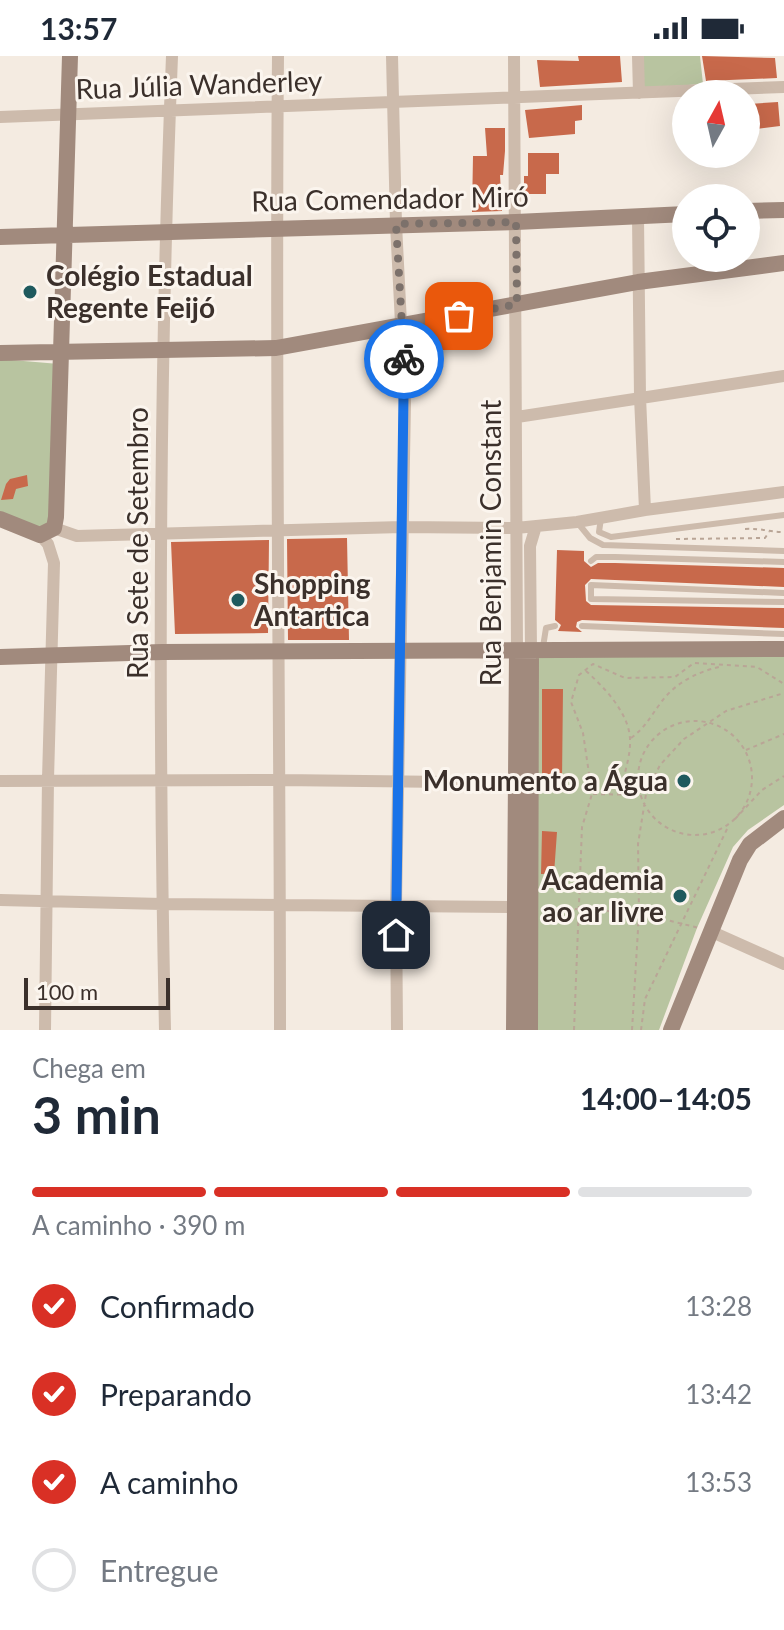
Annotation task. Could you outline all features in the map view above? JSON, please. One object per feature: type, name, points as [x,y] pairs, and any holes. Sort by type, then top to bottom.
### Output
[{"type":"main road","points":[[0,519],[47,532],[62,353],[70,56]]},
{"type":"main road","points":[[760,211],[784,210]]},
{"type":"main road","name":"Rua Comendador Miró","points":[[0,237],[672,215]]},
{"type":"main road","points":[[0,353],[276,348],[638,282],[784,263]]},
{"type":"main road","points":[[0,657],[402,649],[784,649]]},
{"type":"main road","name":"Rua Benjamin Constant","points":[[530,651],[523,783],[523,907],[530,1030]]},
{"type":"main road","points":[[671,1030],[740,860],[750,844],[784,818]]},
{"type":"main road","name":"Rua Benjamin Constant","points":[[514,1030],[523,907]]},
{"type":"street","name":"Rua Sete de Setembro","points":[[165,1030],[162,904],[163,350],[172,56]]},
{"type":"street","points":[[278,56],[276,348],[281,780],[280,1030]]},
{"type":"street","points":[[392,56],[405,403],[396,904],[397,1030]]},
{"type":"street","name":"Rua Benjamin Constant","points":[[514,56],[516,528],[530,651]]},
{"type":"street","points":[[638,56],[639,93]]},
{"type":"street","name":"Rua Júlia Wanderley","points":[[0,117],[784,87]]},
{"type":"street","points":[[638,216],[645,510]]},
{"type":"street","points":[[517,417],[784,376]]},
{"type":"street","points":[[45,1030],[54,563],[47,532],[77,536],[402,527],[516,528],[784,492]]},
{"type":"street","name":"Rua Benjamin Constant","points":[[530,651],[530,546],[536,526]]},
{"type":"street","points":[[0,781],[523,783]]},
{"type":"street","points":[[0,900],[523,907]]},
{"type":"street","points":[[710,931],[784,964]]},
{"type":"lane","points":[[601,518],[599,532],[611,537],[784,515]]},
{"type":"lane","points":[[577,522],[590,538],[603,545],[784,551]]},
{"type":"lane","points":[[591,561],[596,557],[615,557],[784,562]]},
{"type":"lane","points":[[784,593],[591,585],[591,599],[784,602]]},
{"type":"lane","points":[[588,625],[784,634]]},
{"type":"lane","points":[[530,651],[546,628],[555,626]]},
{"type":"path","points":[[667,540],[765,538],[769,532],[784,532]]},
{"type":"path","points":[[574,1030],[582,827],[592,794],[583,733],[571,702],[579,675],[593,664],[625,678],[675,677],[694,663],[757,667],[784,684]]},
{"type":"path","points":[[630,739],[649,723],[662,701],[679,685],[700,671],[725,665]]},
{"type":"path","points":[[585,671],[612,700],[630,739],[620,794]]},
{"type":"path","points":[[632,1030],[639,913],[638,844],[646,794],[660,765],[684,739],[726,711],[784,693]]},
{"type":"path","points":[[641,1030],[645,999],[730,825],[750,795],[752,771],[745,751],[731,734],[708,723],[677,724],[659,736],[641,761],[638,781],[644,806],[659,822],[682,834],[700,835],[730,825],[762,790],[784,776]]},
{"type":"path","points":[[745,751],[784,734]]},
{"type":"path","points":[[592,794],[640,795]]},
{"type":"path","points":[[523,907],[639,913],[710,931]]},
{"type":"green space","points":[[642,56],[700,56],[703,80],[672,80],[672,86],[643,88]]},
{"type":"green space","points":[[0,359],[59,364],[54,526],[39,533],[0,518]]},
{"type":"green space","points":[[784,656],[784,805],[748,830],[733,847],[697,928],[659,1030],[537,1030],[536,657]]},
{"type":"building","points":[[578,56],[620,56],[622,82],[540,87],[537,60],[579,61]]},
{"type":"building","points":[[702,56],[775,58],[777,78],[706,80]]},
{"type":"building","points":[[778,102],[780,126],[760,129],[760,103]]},
{"type":"building","points":[[582,105],[582,120],[575,121],[575,134],[529,138],[525,110]]},
{"type":"building","points":[[485,128],[505,128],[503,175],[500,175],[502,211],[472,212],[473,156],[487,156]]},
{"type":"building","points":[[528,153],[559,153],[559,174],[546,174],[546,194],[524,194]]},
{"type":"building","points":[[27,475],[28,486],[16,489],[13,499],[1,500],[10,479]]},
{"type":"building","points":[[347,538],[349,640],[288,640],[287,539]]},
{"type":"building","name":"Shopping Antartica","points":[[269,540],[268,633],[175,634],[171,542]]},
{"type":"building","points":[[557,550],[584,551],[584,561],[591,567],[598,563],[615,563],[784,568],[784,587],[591,579],[585,585],[586,601],[591,605],[784,608],[784,628],[582,620],[577,622],[576,627],[582,632],[558,631],[561,625],[555,620]]},
{"type":"building","points":[[542,689],[563,689],[562,781],[542,780]]},
{"type":"building","points":[[542,831],[557,832],[554,874],[541,874]]},
{"type":"way so far","points":[[404,359],[396,224],[516,222],[517,304],[459,316]]},
{"type":"place","name":"Colégio Estadual Regente Feijó","points":[[30,292]]},
{"type":"place","name":"Shopping Antartica","points":[[238,600]]},
{"type":"place","name":"Monumento a Água","points":[[684,781]]},
{"type":"place","name":"Academia ao ar livre","points":[[680,896]]},
{"type":"route","points":[[396,935],[404,359]]}]
